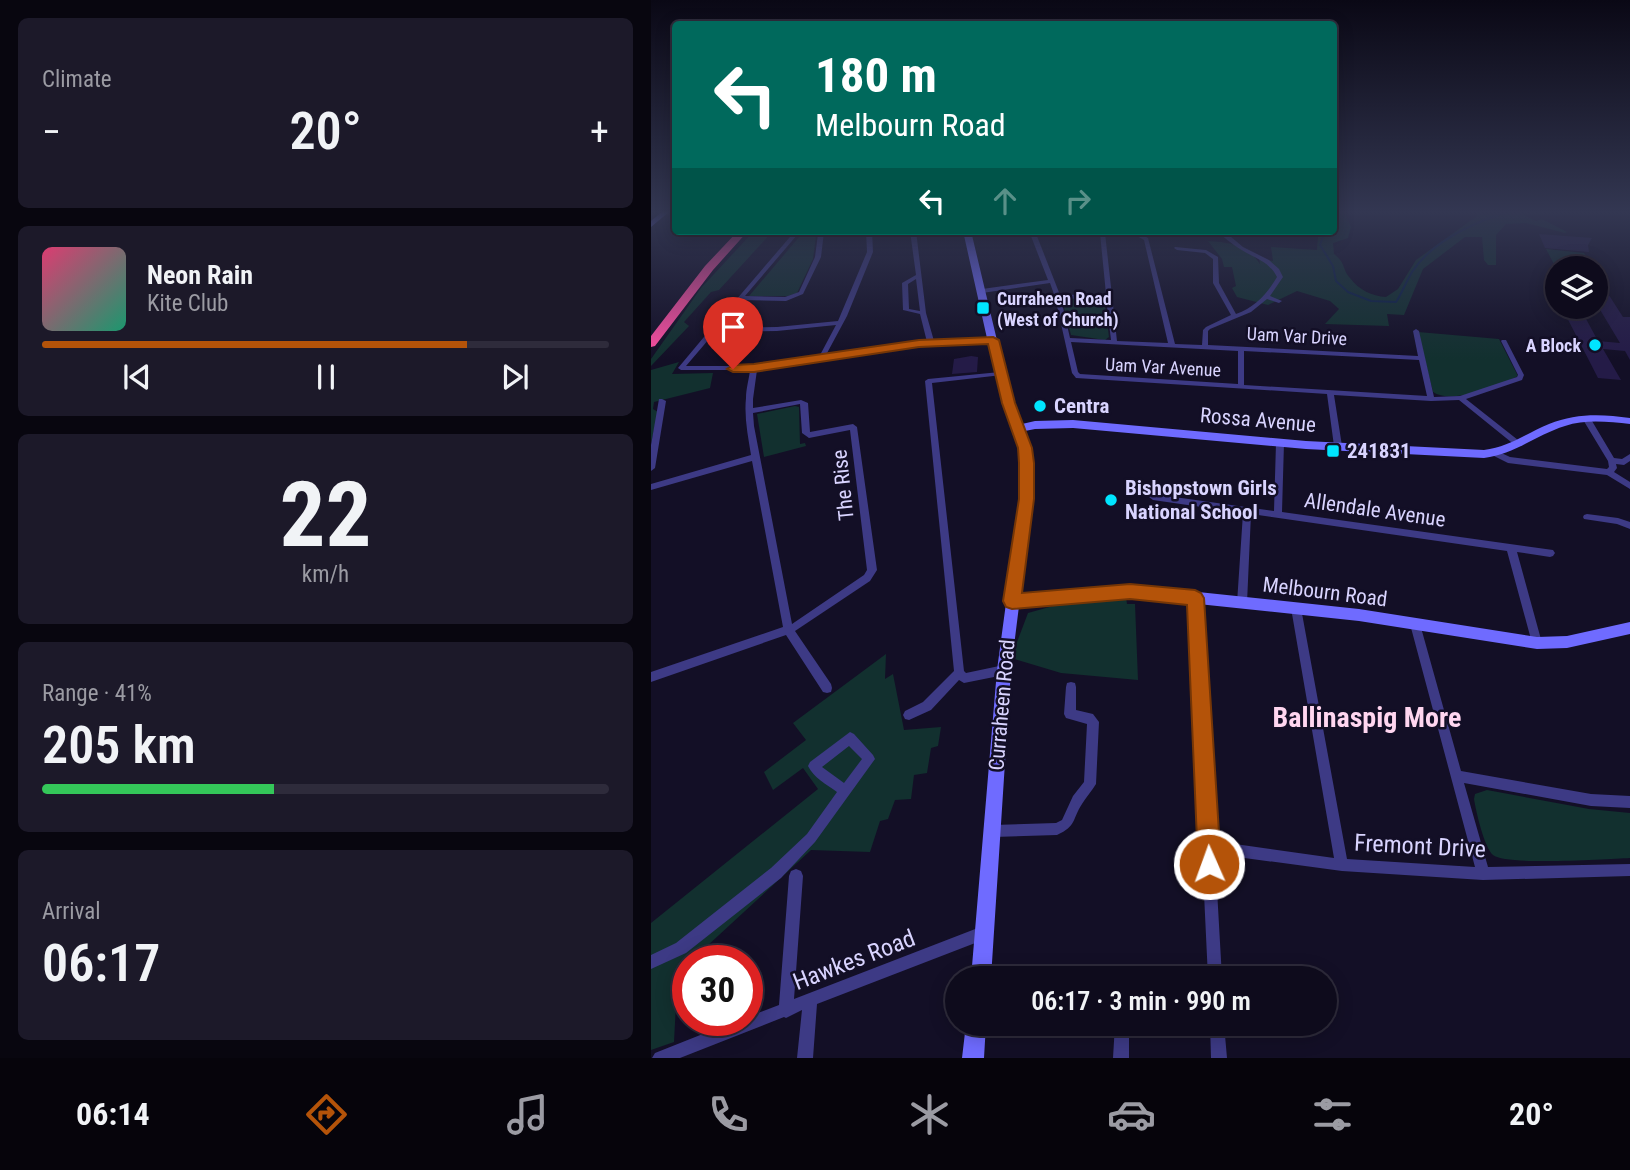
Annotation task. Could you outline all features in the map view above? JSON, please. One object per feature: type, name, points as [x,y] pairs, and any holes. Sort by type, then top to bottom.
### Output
[{"type":"highway","points":[[651,331],[710,260]]},
{"type":"highway","points":[[651,344],[716,260]]},
{"type":"street","points":[[772,260],[681,368],[754,368],[931,343],[993,340]]},
{"type":"street","points":[[740,298],[786,299],[801,293],[816,260]]},
{"type":"street","points":[[822,357],[867,260]]},
{"type":"street","points":[[916,260],[923,313],[931,343]]},
{"type":"street","name":"Curraheen Road","points":[[974,260],[1000,374],[1026,455],[1026,499],[1004,670],[982,966]]},
{"type":"street","name":"Uam Var Avenue","points":[[1044,260],[1058,297],[1075,373],[1083,378],[1461,398]]},
{"type":"street","points":[[1103,260],[1114,342]]},
{"type":"street","points":[[1151,260],[1172,345]]},
{"type":"street","points":[[1216,260],[1216,283],[1234,316]]},
{"type":"street","points":[[1205,347],[1205,331],[1208,328],[1254,307],[1266,297],[1280,277],[1265,260]]},
{"type":"street","points":[[918,276],[905,283],[906,310],[923,313]]},
{"type":"street","points":[[982,290],[1052,281]]},
{"type":"street","points":[[1058,297],[1108,296]]},
{"type":"street","points":[[1266,297],[1279,301]]},
{"type":"street","points":[[711,330],[777,329],[839,323]]},
{"type":"street","points":[[1416,331],[1431,398]]},
{"type":"street","name":"Uam Var Drive","points":[[1067,340],[1421,358]]},
{"type":"street","points":[[1461,398],[1521,376],[1504,341]]},
{"type":"street","points":[[1241,348],[1241,387]]},
{"type":"street","points":[[754,368],[749,411],[755,457],[788,629],[827,688]]},
{"type":"street","points":[[1000,374],[928,382],[959,673],[964,678],[1004,670]]},
{"type":"street","points":[[1330,392],[1338,446]]},
{"type":"street","points":[[1461,398],[1519,444]]},
{"type":"street","points":[[651,468],[662,401]]},
{"type":"street","name":"The Rise","points":[[651,677],[795,627],[867,578],[872,570],[856,433],[853,427],[809,435],[806,433],[804,403],[801,402],[749,411]]},
{"type":"street","points":[[1586,418],[1612,461],[1613,468],[1609,472],[1630,486]]},
{"type":"street","name":"Rossa Avenue","points":[[1018,429],[1037,424],[1073,424],[1280,443],[1495,453],[1558,425],[1586,418],[1630,421]]},
{"type":"street","points":[[1278,514],[1280,443]]},
{"type":"street","name":"Rossa Avenue","points":[[1495,453],[1508,460],[1609,472]]},
{"type":"street","points":[[651,487],[755,457]]},
{"type":"street","points":[[1612,461],[1624,462],[1630,457]]},
{"type":"street","name":"Allendale Avenue","points":[[1153,497],[1550,553]]},
{"type":"street","points":[[1242,603],[1247,510]]},
{"type":"street","points":[[1587,517],[1618,521],[1630,526]]},
{"type":"street","points":[[1511,548],[1537,643]]},
{"type":"street","name":"Melbourn Road","points":[[1012,601],[1130,592],[1296,608],[1537,643],[1566,642],[1630,628]]},
{"type":"street","points":[[1195,598],[1214,966]]},
{"type":"street","points":[[1296,608],[1342,865]]},
{"type":"street","points":[[1415,624],[1483,874]]},
{"type":"street","points":[[909,715],[927,706],[959,673]]},
{"type":"street","points":[[993,831],[1057,829],[1066,824],[1079,796],[1089,787],[1092,720],[1070,714],[1071,687]]},
{"type":"street","points":[[651,962],[681,948],[776,873],[811,838],[869,759],[850,738],[814,765],[821,775],[845,790]]},
{"type":"street","points":[[1457,776],[1591,800],[1630,802]]},
{"type":"street","name":"Fremont Drive","points":[[1209,847],[1342,865],[1483,874],[1630,870]]},
{"type":"street","points":[[786,1012],[796,876]]},
{"type":"street","name":"Hawkes Road","points":[[660,1058],[786,1012],[985,932]]},
{"type":"street","points":[[805,1058],[810,1002]]},
{"type":"street","points":[[973,1058],[975,1036]]},
{"type":"street","points":[[1121,1058],[1122,1036]]},
{"type":"street","points":[[1218,1036],[1219,1058]]},
{"type":"green space","points":[[727,260],[746,260],[719,290],[711,292],[684,322],[689,326],[651,366],[651,359],[701,288]]},
{"type":"green space","points":[[779,260],[812,260],[797,293],[788,296],[749,296]]},
{"type":"green space","points":[[1222,260],[1257,260],[1260,264],[1259,260],[1340,260],[1357,286],[1371,294],[1386,297],[1398,289],[1416,260],[1434,260],[1423,269],[1404,315],[1387,314],[1389,326],[1325,324],[1339,309],[1330,301],[1297,291],[1268,305],[1237,297],[1232,288],[1236,286],[1232,267],[1224,267]]},
{"type":"green space","points":[[1484,260],[1496,260],[1496,265],[1488,265]]},
{"type":"green space","points":[[1104,298],[1109,337],[1105,340],[1071,335],[1062,299]]},
{"type":"green space","points":[[1418,332],[1499,339],[1518,376],[1488,389],[1463,395],[1441,395],[1433,392]]},
{"type":"green space","points":[[679,362],[672,374],[713,373],[710,388],[654,402],[653,409],[658,412],[651,443],[651,370]]},
{"type":"green space","points":[[799,407],[800,444],[805,443],[806,446],[764,457],[757,414]]},
{"type":"green space","points":[[1126,597],[1127,604],[1135,604],[1138,680],[1061,673],[1011,658],[1028,613],[1060,604]]},
{"type":"green space","points":[[886,654],[885,679],[893,674],[904,730],[941,727],[938,746],[931,748],[927,773],[914,775],[911,799],[895,800],[888,819],[880,821],[870,852],[811,850],[708,945],[672,945],[674,1042],[651,1050],[651,923],[818,789],[803,768],[773,790],[764,772],[806,740],[793,723]]},
{"type":"green space","points":[[1487,790],[1589,809],[1630,813],[1630,858],[1536,861],[1493,855],[1484,837],[1474,799],[1475,794]]},
{"type":"building","name":"A Block","points":[[1608,294],[1623,317],[1630,317],[1630,360],[1625,351],[1603,349],[1621,380],[1598,378],[1568,319],[1586,319],[1598,341],[1620,343],[1606,319],[1608,319]]},
{"type":"building","points":[[978,357],[977,372],[952,374],[954,359]]},
{"type":"waterway","points":[[1330,260],[1336,281],[1348,292],[1371,301],[1396,302],[1412,272],[1422,260]]},
{"type":"place","name":"Curraheen Road (West of Church)","points":[[983,308]]},
{"type":"place","name":"A Block","points":[[1595,345]]},
{"type":"place","name":"Centra","points":[[1040,406]]},
{"type":"place","name":"241831","points":[[1333,451]]},
{"type":"place","name":"Bishopstown Girls National School","points":[[1111,500]]},
{"type":"district","name":"Ballinaspig More","points":[[1367,717]]},
{"type":"route","points":[[733,369],[919,344],[993,340],[1000,374],[1025,448],[1027,463],[1026,499],[1012,601],[1130,592],[1195,598],[1209,864]]}]
